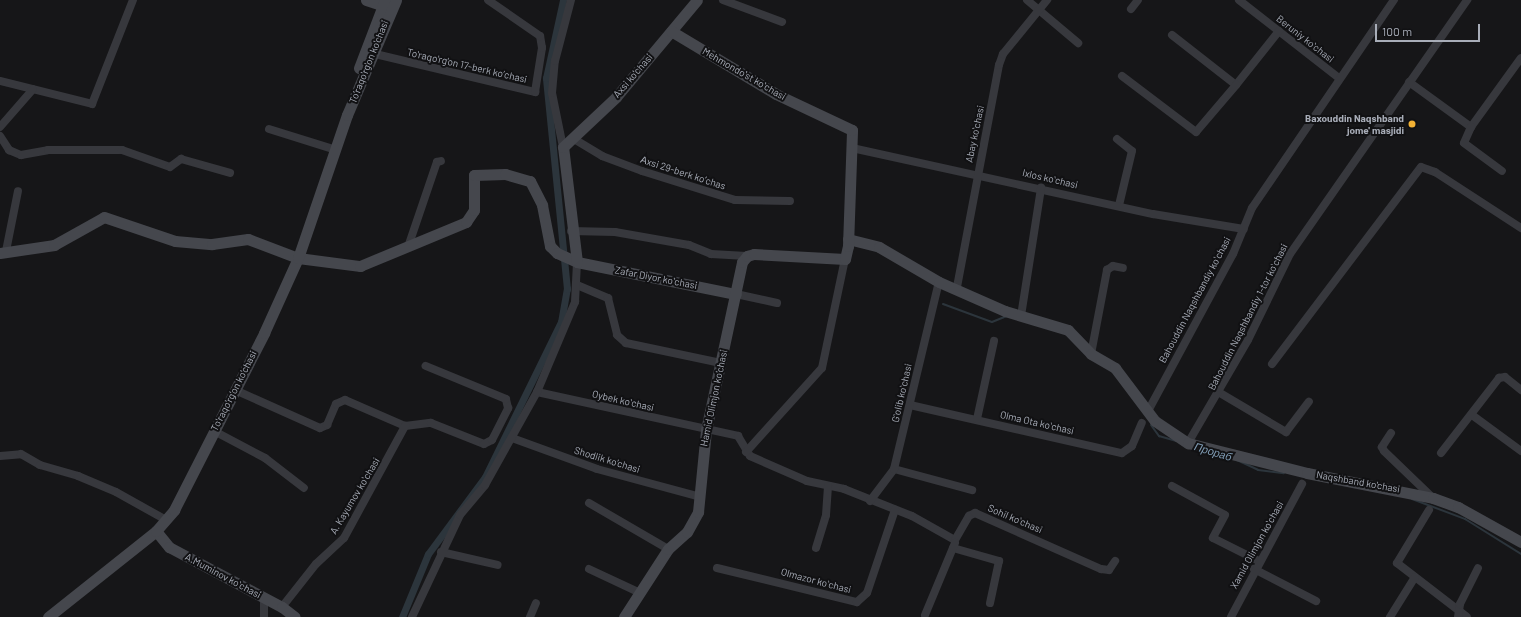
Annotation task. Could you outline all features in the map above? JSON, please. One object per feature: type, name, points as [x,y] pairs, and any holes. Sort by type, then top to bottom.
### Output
[{"type":"street","points":[[0,82],[92,104],[133,0]]},
{"type":"street","points":[[366,0],[389,4]]},
{"type":"street","name":"To'raqo'rg'on 17-berk koʼchasi","points":[[371,53],[536,91],[540,36],[488,0]]},
{"type":"street","points":[[412,617],[441,552],[460,515],[485,485],[536,392],[575,302],[577,285],[563,147],[552,93],[555,61],[571,0]]},
{"type":"street","name":"Axsi ko'chasi","points":[[563,147],[574,139],[697,0]]},
{"type":"street","points":[[723,0],[782,22]]},
{"type":"street","points":[[1027,0],[1078,43]]},
{"type":"street","name":"Abay koʻchasi","points":[[957,287],[977,173],[1003,54],[1046,0]]},
{"type":"street","points":[[1131,9],[1138,0]]},
{"type":"street","name":"Beruniy koʻchasi","points":[[1239,0],[1339,78]]},
{"type":"street","name":"Bahouddin Naqshbandiy koʻchasi","points":[[1148,411],[1244,229],[1252,208],[1339,78],[1394,0]]},
{"type":"street","name":"Bahouddin Naqshbandiy 1-tor koʻchasi","points":[[1188,443],[1220,393],[1290,254],[1408,82],[1468,0]]},
{"type":"street","name":"To'raqo'rg'on ko'chasi","points":[[347,115],[389,4]]},
{"type":"street","name":"To'raqo'rg'on ko'chasi","points":[[48,617],[156,531],[166,520],[235,390],[298,258],[347,115],[364,48],[389,4]]},
{"type":"street","name":"Mehmondoʻst koʻchasi","points":[[671,31],[776,94],[848,126],[853,134],[848,239],[845,259]]},
{"type":"street","points":[[1122,76],[1196,132],[1279,31]]},
{"type":"street","points":[[1172,35],[1236,85]]},
{"type":"street","points":[[1502,172],[1464,143],[1471,126],[1521,58]]},
{"type":"street","points":[[1408,82],[1471,126]]},
{"type":"street","points":[[0,127],[33,89]]},
{"type":"street","points":[[269,129],[336,150]]},
{"type":"street","points":[[0,136],[9,150],[21,155],[48,150],[122,150],[170,167],[182,159],[230,173]]},
{"type":"street","name":"Аxsi 29-berk koʼchas","points":[[574,139],[602,156],[735,200],[790,201]]},
{"type":"street","points":[[1117,139],[1132,151],[1118,205]]},
{"type":"street","name":"Ixlos koʻchasi","points":[[852,148],[977,173],[1118,205],[1244,229]]},
{"type":"street","points":[[18,191],[3,252],[54,245],[104,217],[175,241],[212,244],[248,239],[298,258],[340,266],[360,266],[408,247],[437,162],[441,161]]},
{"type":"street","points":[[1272,364],[1421,167],[1435,172],[1521,228]]},
{"type":"street","name":"Zafar Diyor koʻchasi","points":[[408,247],[470,219],[474,210],[474,175],[505,174],[530,181],[542,205],[550,246],[558,254],[574,261],[736,294]]},
{"type":"street","points":[[1021,316],[1041,188]]},
{"type":"street","points":[[571,231],[615,232],[689,245],[712,254],[845,259],[822,368],[746,452],[789,474],[895,510],[954,544],[999,561],[990,603]]},
{"type":"street","name":"Naqshband ko'chasi","points":[[848,239],[879,247],[939,282],[957,287],[1021,316],[1068,330],[1092,354],[1115,368],[1148,411],[1172,435],[1188,443],[1307,474],[1433,498],[1458,507],[1521,542]]},
{"type":"street","name":"Hamid Olimjon ko'chasi","points":[[626,616],[638,592],[668,549],[694,522],[706,430],[742,262],[747,256]]},
{"type":"street","points":[[1092,354],[1107,270],[1113,266],[1124,268]]},
{"type":"street","name":"Gʻolib koʻchasi","points":[[870,502],[894,469],[939,282]]},
{"type":"street","points":[[577,285],[608,298],[616,335],[626,343],[721,363]]},
{"type":"street","points":[[736,294],[778,303]]},
{"type":"street","points":[[977,419],[994,341]]},
{"type":"street","points":[[235,390],[320,428],[327,425],[336,404],[345,400],[405,426],[431,423],[484,444],[492,440],[508,408],[506,399],[426,366]]},
{"type":"street","points":[[1442,453],[1502,376],[1521,390]]},
{"type":"street","name":"Oybek koʻchasi","points":[[536,392],[738,436],[746,452]]},
{"type":"street","points":[[1220,393],[1286,432],[1309,402]]},
{"type":"street","name":"Olma Ota koʻchasi","points":[[910,405],[1122,452],[1132,446],[1142,423]]},
{"type":"street","points":[[1472,415],[1521,451]]},
{"type":"street","name":"A. Kayumov koʻchasi","points":[[282,607],[316,564],[344,538],[405,426]]},
{"type":"street","points":[[214,431],[265,458],[304,488]]},
{"type":"street","points":[[1391,433],[1382,447],[1384,451],[1433,498]]},
{"type":"street","name":"Shodlik ko‘chasi","points":[[512,438],[597,469],[697,496]]},
{"type":"street","points":[[492,440],[506,447]]},
{"type":"street","points":[[0,456],[21,454],[40,464],[78,476],[116,492],[166,520]]},
{"type":"street","points":[[894,469],[972,490]]},
{"type":"street","name":"Xamid Olimjon koʻchasi","points":[[1231,617],[1254,569],[1302,484]]},
{"type":"street","points":[[816,548],[826,515],[828,486]]},
{"type":"street","points":[[1172,486],[1225,515],[1213,538],[1259,561]]},
{"type":"street","points":[[589,503],[668,549]]},
{"type":"street","name":"Olmazor koʻchasi","points":[[717,568],[857,602],[867,593],[895,510]]},
{"type":"street","points":[[1430,510],[1397,563],[1461,616]]},
{"type":"street","name":"Sohil koʻchasi","points":[[954,544],[969,516],[975,513],[1100,568],[1108,570],[1115,562]]},
{"type":"street","name":"A.Muminov koʻchasi","points":[[156,531],[169,547],[282,607],[295,617]]},
{"type":"street","points":[[925,615],[954,544]]},
{"type":"street","points":[[441,552],[498,565]]},
{"type":"street","points":[[1461,616],[1460,604],[1478,568]]},
{"type":"street","points":[[589,569],[638,592]]},
{"type":"street","points":[[1254,569],[1316,601]]},
{"type":"street","points":[[1390,617],[1415,577]]},
{"type":"street","points":[[264,598],[264,617]]},
{"type":"street","points":[[530,617],[536,603]]},
{"type":"waterway","points":[[402,617],[428,554],[485,477],[561,322],[567,289],[546,78],[563,0]]},
{"type":"waterway","name":"Прораб","points":[[943,304],[992,322],[1007,316]]},
{"type":"waterway","name":"Прораб","points":[[1151,425],[1159,436],[1176,441]]},
{"type":"waterway","name":"Прораб","points":[[1237,460],[1258,470],[1284,473]]},
{"type":"waterway","name":"Прораб","points":[[1412,499],[1465,519],[1521,554]]},
{"type":"place","name":"Baxouddin Naqshband jome' masjidi","points":[[1412,124]]}]
